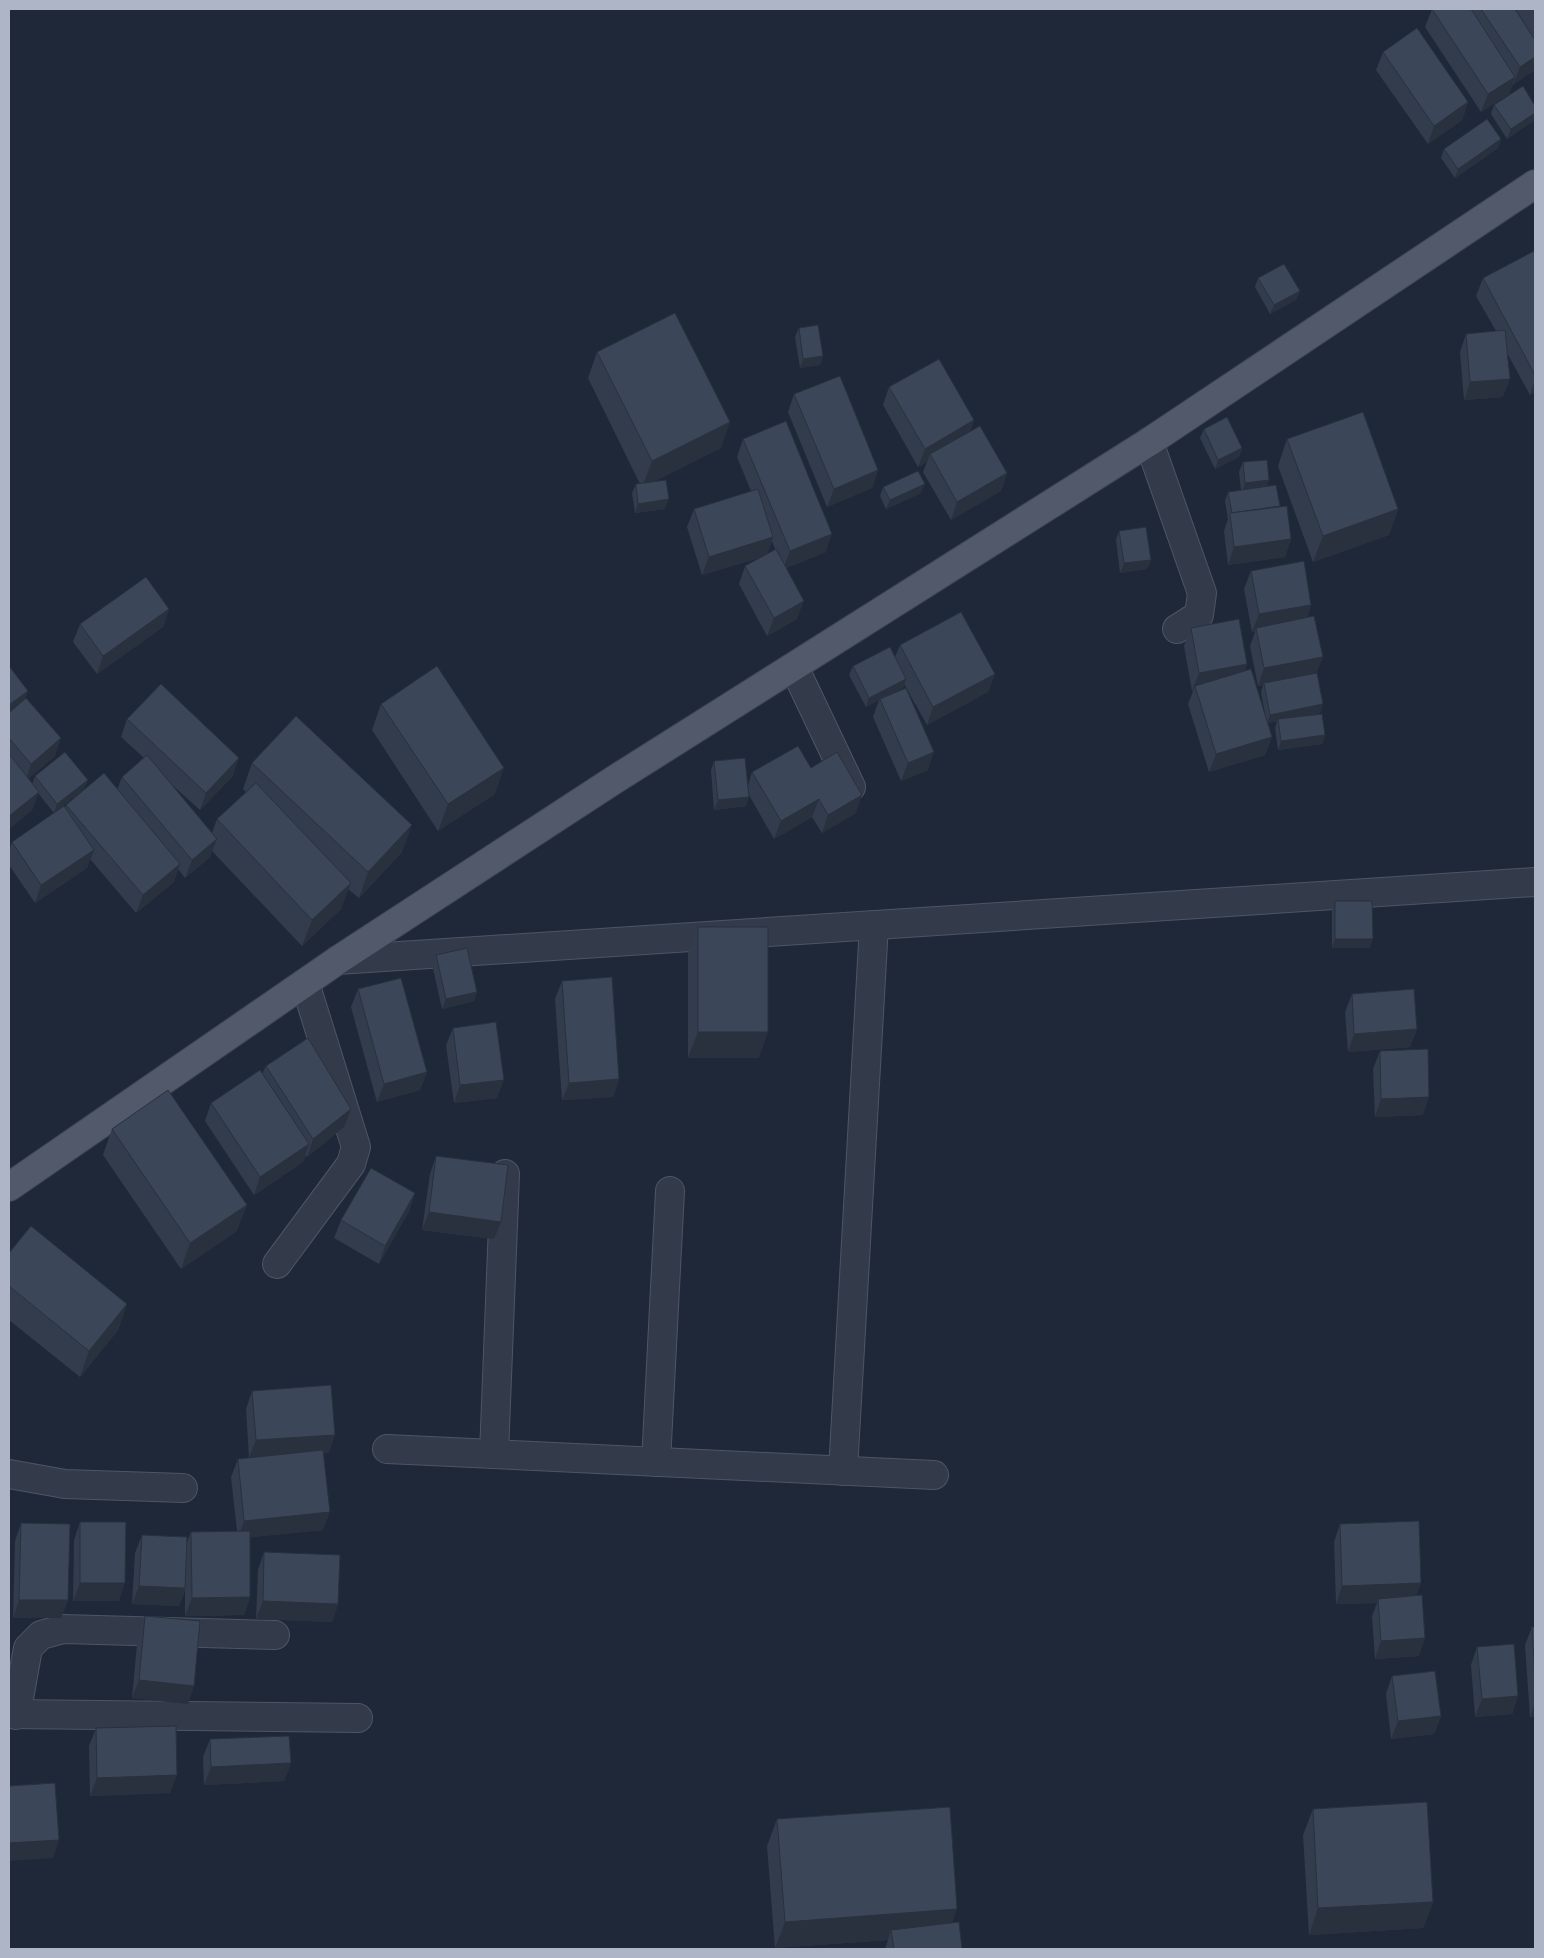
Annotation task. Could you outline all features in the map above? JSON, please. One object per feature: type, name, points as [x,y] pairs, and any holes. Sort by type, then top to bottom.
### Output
[{"type":"main road","points":[[9,1187],[338,960],[614,780],[1149,442],[1535,184]]},
{"type":"street","points":[[1149,442],[1202,593],[1199,615],[1177,629]]},
{"type":"street","points":[[794,667],[859,804]]},
{"type":"street","points":[[338,960],[1535,882]]},
{"type":"street","points":[[844,1471],[874,925]]},
{"type":"street","points":[[277,1264],[351,1164],[356,1147],[305,983]]},
{"type":"street","points":[[494,1454],[505,1174]]},
{"type":"street","points":[[656,1462],[670,1191]]},
{"type":"street","points":[[387,1449],[934,1476]]},
{"type":"street","points":[[9,1474],[65,1484],[183,1488]]},
{"type":"street","points":[[276,1635],[64,1629],[41,1635],[28,1648],[12,1714],[358,1718]]},
{"type":"building","points":[[1432,9],[1471,9],[1515,77],[1488,94]]},
{"type":"building","points":[[1481,9],[1515,9],[1535,40],[1535,57],[1520,67]]},
{"type":"building","points":[[1417,28],[1468,102],[1434,126],[1383,52]]},
{"type":"building","points":[[1523,86],[1535,106],[1535,113],[1511,129],[1494,105]]},
{"type":"building","points":[[1487,119],[1501,139],[1458,169],[1444,149]]},
{"type":"building","points":[[1534,251],[1535,254],[1535,375],[1483,278]]},
{"type":"building","points":[[1284,264],[1300,291],[1274,305],[1258,278]]},
{"type":"building","points":[[675,313],[730,422],[652,461],[597,352]]},
{"type":"building","points":[[818,325],[823,356],[803,359],[799,328]]},
{"type":"building","points":[[1505,330],[1510,379],[1470,382],[1466,334]]},
{"type":"building","points":[[939,359],[974,420],[925,449],[889,387]]},
{"type":"building","points":[[840,376],[878,470],[834,489],[794,394]]},
{"type":"building","points":[[1363,412],[1398,509],[1323,536],[1287,439]]},
{"type":"building","points":[[1227,417],[1242,448],[1218,460],[1204,429]]},
{"type":"building","points":[[786,421],[832,534],[790,551],[743,439]]},
{"type":"building","points":[[980,426],[1007,473],[957,502],[930,454]]},
{"type":"building","points":[[1267,460],[1269,480],[1245,483],[1243,462]]},
{"type":"building","points":[[918,471],[925,484],[890,500],[883,487]]},
{"type":"building","points":[[666,480],[669,499],[638,504],[636,484]]},
{"type":"building","points":[[1276,485],[1280,506],[1232,513],[1228,492]]},
{"type":"building","points":[[758,489],[773,537],[709,557],[694,509]]},
{"type":"building","points":[[1287,506],[1291,539],[1234,547],[1230,513]]},
{"type":"building","points":[[1146,527],[1151,560],[1124,563],[1119,531]]},
{"type":"building","points":[[776,549],[804,601],[774,618],[745,566]]},
{"type":"building","points":[[1304,561],[1311,605],[1259,614],[1251,571]]},
{"type":"building","points":[[146,577],[169,609],[103,656],[80,624]]},
{"type":"building","points":[[961,612],[995,674],[933,707],[900,645]]},
{"type":"building","points":[[1314,616],[1323,657],[1264,668],[1256,628]]},
{"type":"building","points":[[1239,619],[1247,664],[1199,673],[1191,628]]},
{"type":"building","points":[[890,647],[906,679],[869,698],[853,666]]},
{"type":"building","points":[[9,666],[28,691],[9,705]]},
{"type":"building","points":[[437,666],[504,768],[448,804],[381,704]]},
{"type":"building","points":[[1251,669],[1272,737],[1216,754],[1195,686]]},
{"type":"building","points":[[1317,673],[1323,704],[1270,715],[1264,683]]},
{"type":"building","points":[[161,684],[239,758],[206,793],[127,719]]},
{"type":"building","points":[[906,688],[934,752],[908,763],[880,699]]},
{"type":"building","points":[[26,698],[61,738],[31,764],[9,738],[9,713]]},
{"type":"building","points":[[1322,714],[1325,735],[1281,741],[1278,719]]},
{"type":"building","points":[[296,716],[412,825],[368,872],[252,763]]},
{"type":"building","points":[[798,746],[811,768],[837,752],[862,795],[828,815],[819,799],[781,821],[752,772]]},
{"type":"building","points":[[65,752],[88,780],[57,804],[35,776]]},
{"type":"building","points":[[9,754],[39,792],[9,816]]},
{"type":"building","points":[[147,755],[217,839],[192,860],[122,777]]},
{"type":"building","points":[[745,758],[749,797],[718,800],[714,761]]},
{"type":"building","points":[[104,773],[180,864],[143,895],[66,805]]},
{"type":"building","points":[[256,783],[351,883],[312,920],[217,819]]},
{"type":"building","points":[[64,806],[94,850],[41,885],[12,842]]},
{"type":"building","points":[[1335,901],[1372,901],[1373,939],[1335,939]]},
{"type":"building","points":[[698,927],[768,927],[768,1032],[698,1032]]},
{"type":"building","points":[[467,948],[477,992],[446,999],[436,955]]},
{"type":"building","points":[[612,977],[619,1079],[569,1083],[562,981]]},
{"type":"building","points":[[401,978],[427,1072],[384,1084],[358,989]]},
{"type":"building","points":[[1414,989],[1417,1029],[1354,1034],[1352,994]]},
{"type":"building","points":[[496,1022],[504,1080],[460,1085],[453,1028]]},
{"type":"building","points":[[308,1038],[351,1109],[313,1139],[266,1066]]},
{"type":"building","points":[[1428,1049],[1429,1097],[1381,1099],[1380,1051]]},
{"type":"building","points":[[260,1070],[309,1144],[260,1177],[211,1103]]},
{"type":"building","points":[[168,1090],[247,1205],[190,1243],[112,1129]]},
{"type":"building","points":[[436,1156],[508,1165],[501,1222],[429,1212]]},
{"type":"building","points":[[371,1168],[415,1193],[385,1246],[341,1220]]},
{"type":"building","points":[[31,1226],[127,1304],[89,1351],[9,1286],[9,1253]]},
{"type":"building","points":[[331,1385],[335,1435],[256,1440],[252,1391]]},
{"type":"building","points":[[323,1450],[330,1512],[244,1521],[238,1459]]},
{"type":"building","points":[[1419,1521],[1421,1583],[1342,1586],[1340,1524]]},
{"type":"building","points":[[80,1522],[126,1522],[125,1583],[80,1583]]},
{"type":"building","points":[[21,1523],[70,1524],[68,1600],[19,1600]]},
{"type":"building","points":[[250,1531],[250,1597],[192,1598],[191,1532]]},
{"type":"building","points":[[142,1535],[187,1537],[185,1588],[139,1586]]},
{"type":"building","points":[[264,1552],[340,1555],[338,1604],[263,1601]]},
{"type":"building","points":[[1422,1595],[1425,1638],[1381,1641],[1378,1599]]},
{"type":"building","points":[[145,1616],[200,1621],[194,1686],[139,1680]]},
{"type":"building","points":[[1532,1627],[1535,1627],[1535,1678]]},
{"type":"building","points":[[1514,1644],[1518,1696],[1482,1699],[1477,1647]]},
{"type":"building","points":[[1435,1671],[1441,1716],[1398,1721],[1392,1676]]},
{"type":"building","points":[[176,1726],[177,1775],[97,1778],[96,1728]]},
{"type":"building","points":[[289,1736],[291,1763],[211,1767],[210,1739]]},
{"type":"building","points":[[55,1783],[59,1840],[9,1843],[9,1786]]},
{"type":"building","points":[[1427,1802],[1433,1902],[1318,1908],[1313,1809]]},
{"type":"building","points":[[950,1807],[957,1909],[785,1922],[777,1819]]},
{"type":"building","points":[[959,1922],[962,1949],[894,1949],[891,1930]]}]
